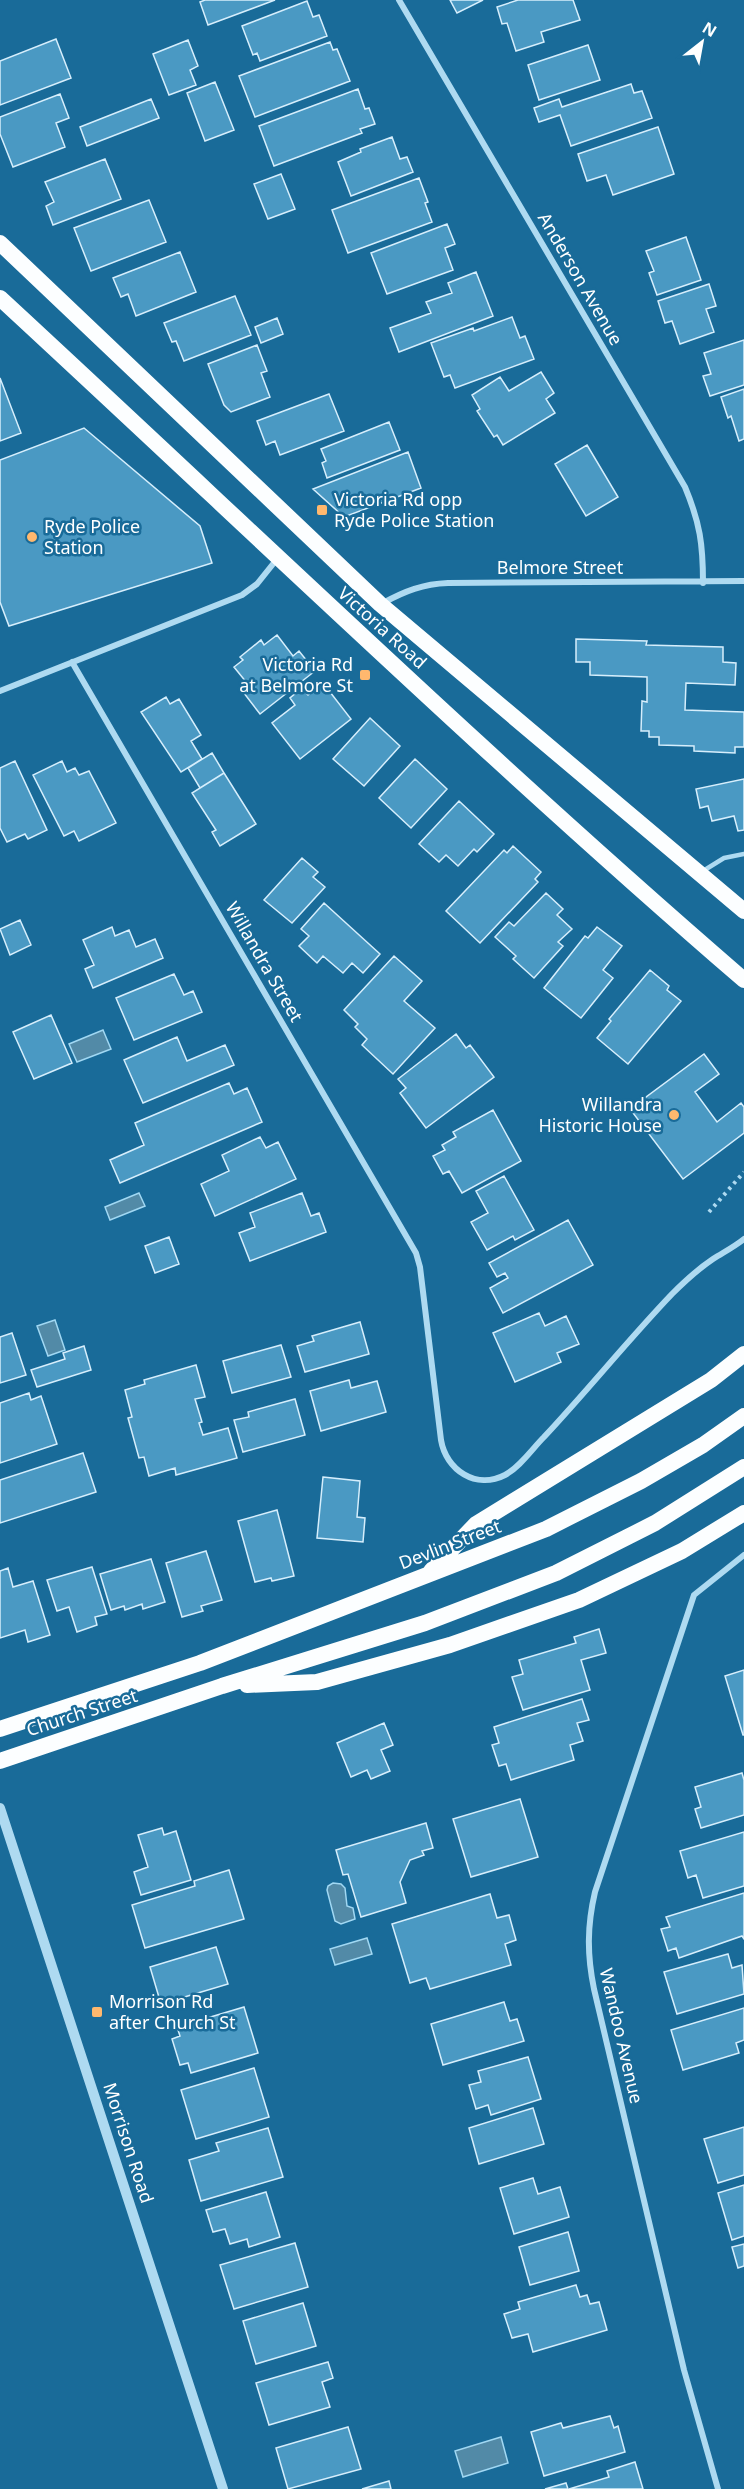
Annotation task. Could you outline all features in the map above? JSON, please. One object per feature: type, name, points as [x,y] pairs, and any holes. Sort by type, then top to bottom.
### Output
[{"type":"highway","name":"Victoria Road","points":[[0,243],[380,604],[744,911]]},
{"type":"highway","name":"Victoria Road","points":[[0,298],[277,558],[639,889],[744,980]]},
{"type":"highway","points":[[426,1576],[476,1524],[711,1380],[744,1354]]},
{"type":"highway","name":"Devlin Street","points":[[155,1678],[200,1663],[546,1528],[630,1486],[704,1445],[744,1416]]},
{"type":"highway","points":[[222,1686],[425,1623],[556,1573],[655,1523],[744,1467]]},
{"type":"highway","points":[[222,1686],[317,1682],[450,1645],[579,1600],[682,1551],[744,1513]]},
{"type":"highway","name":"Church Street","points":[[0,1729],[155,1678]]},
{"type":"highway","name":"Church Street","points":[[0,1761],[222,1686]]},
{"type":"street","name":"Anderson Avenue","points":[[399,0],[685,487],[698,519],[703,557],[703,583]]},
{"type":"street","points":[[0,691],[242,595],[257,584],[277,558]]},
{"type":"street","name":"Belmore Street","points":[[380,604],[406,590],[427,584],[744,582]]},
{"type":"street","name":"Willandra Street","points":[[72,662],[416,1253],[443,1452],[451,1465],[462,1475],[477,1480],[492,1480],[516,1467],[691,1276],[744,1239]]},
{"type":"street","name":"Wandoo Avenue","points":[[718,2489],[681,2359],[594,1989],[587,1941],[596,1892],[694,1595],[744,1555]]},
{"type":"street","name":"Morrison Road","points":[[0,1808],[223,2489]]},
{"type":"lane","points":[[699,873],[724,858],[744,854]]},
{"type":"path","points":[[709,1212],[744,1172]]},
{"type":"water","points":[[103,1030],[111,1049],[77,1062],[69,1044]]},
{"type":"water","points":[[139,1193],[145,1206],[110,1220],[105,1207]]},
{"type":"water","points":[[55,1320],[65,1350],[48,1356],[37,1326]]},
{"type":"water","points":[[333,1883],[341,1884],[345,1888],[347,1906],[353,1908],[355,1919],[341,1924],[335,1921],[327,1890],[328,1886]]},
{"type":"water","points":[[367,1938],[372,1954],[335,1965],[330,1949]]},
{"type":"water","points":[[501,2437],[508,2463],[463,2477],[455,2451]]},
{"type":"building","points":[[205,0],[275,0],[208,25],[200,2]]},
{"type":"building","points":[[450,0],[483,0],[457,13]]},
{"type":"building","points":[[518,0],[573,0],[580,20],[541,32],[544,42],[516,51],[507,23],[502,24],[497,7]]},
{"type":"building","points":[[307,1],[313,17],[319,15],[327,36],[260,61],[257,53],[253,55],[242,26]]},
{"type":"building","points":[[56,39],[71,78],[0,105],[0,61]]},
{"type":"building","points":[[188,40],[198,66],[190,70],[196,85],[169,95],[153,54]]},
{"type":"building","points":[[330,42],[333,50],[337,49],[350,81],[255,117],[239,76]]},
{"type":"building","points":[[588,45],[600,80],[539,100],[528,65]]},
{"type":"building","points":[[215,82],[234,130],[205,141],[187,93]]},
{"type":"building","points":[[631,84],[634,93],[642,91],[652,118],[571,146],[560,115],[539,122],[534,108],[559,99],[562,107]]},
{"type":"building","points":[[358,89],[365,109],[369,108],[375,124],[360,129],[362,133],[274,166],[259,126]]},
{"type":"building","points":[[60,94],[69,118],[56,123],[65,147],[13,167],[0,134],[0,117]]},
{"type":"building","points":[[151,99],[159,118],[87,146],[80,127]]},
{"type":"building","points":[[658,127],[674,174],[613,195],[606,175],[587,181],[578,154]]},
{"type":"building","points":[[392,137],[400,159],[407,157],[413,172],[351,196],[338,162],[361,152],[360,149]]},
{"type":"building","points":[[105,159],[121,199],[53,225],[46,206],[54,202],[45,182]]},
{"type":"building","points":[[281,174],[295,209],[268,219],[254,184]]},
{"type":"building","points":[[419,178],[428,202],[425,203],[432,222],[348,253],[332,210]]},
{"type":"building","points":[[149,200],[166,242],[91,271],[74,228]]},
{"type":"building","points":[[447,224],[455,244],[445,248],[453,270],[387,294],[371,253]]},
{"type":"building","points":[[686,237],[701,280],[657,295],[649,273],[654,271],[646,251]]},
{"type":"building","points":[[180,252],[196,292],[136,316],[128,294],[121,297],[113,278]]},
{"type":"building","points":[[476,272],[493,316],[399,352],[390,328],[431,313],[426,302],[452,293],[448,283]]},
{"type":"building","points":[[709,284],[716,306],[706,309],[714,332],[680,344],[672,321],[665,323],[658,301]]},
{"type":"building","points":[[235,296],[251,335],[184,361],[176,341],[172,342],[164,323]]},
{"type":"building","points":[[512,317],[520,338],[525,336],[534,359],[455,388],[450,375],[444,377],[431,343]]},
{"type":"building","points":[[277,318],[283,334],[261,343],[255,327]]},
{"type":"building","points":[[744,340],[744,385],[710,396],[703,376],[711,374],[704,353]]},
{"type":"building","points":[[257,345],[267,371],[261,373],[270,397],[231,412],[224,405],[208,364]]},
{"type":"building","points":[[541,372],[554,393],[546,399],[555,413],[503,445],[497,435],[494,437],[477,411],[480,409],[472,395],[500,377],[509,391]]},
{"type":"building","points":[[0,378],[21,433],[0,441]]},
{"type":"building","points":[[744,389],[744,439],[739,441],[731,416],[728,418],[721,397]]},
{"type":"building","points":[[329,394],[344,431],[280,455],[275,441],[266,445],[257,421]]},
{"type":"building","points":[[389,422],[400,450],[327,478],[322,463],[326,461],[321,449]]},
{"type":"building","points":[[84,428],[200,526],[212,563],[9,626],[0,602],[0,460]]},
{"type":"building","points":[[587,445],[618,497],[586,516],[555,464]]},
{"type":"building","points":[[408,452],[421,488],[344,517],[313,489]]},
{"type":"building","points":[[277,635],[293,656],[299,651],[315,671],[260,714],[240,688],[247,683],[234,667],[243,660],[240,657],[261,640],[264,645]]},
{"type":"building","points":[[576,639],[647,641],[646,645],[723,647],[723,662],[736,663],[735,685],[686,683],[685,710],[744,712],[744,747],[735,747],[735,753],[694,751],[694,746],[659,745],[659,737],[649,737],[649,731],[641,731],[642,701],[647,702],[647,677],[590,675],[590,662],[576,662]]},
{"type":"building","points":[[323,683],[351,719],[300,759],[272,723],[295,705],[290,698],[302,688],[308,695]]},
{"type":"building","points":[[166,697],[170,704],[179,699],[201,735],[191,741],[202,759],[181,772],[141,712]]},
{"type":"building","points":[[370,718],[400,746],[364,786],[333,759]]},
{"type":"building","points":[[212,753],[224,773],[200,788],[188,768]]},
{"type":"building","points":[[415,759],[447,789],[411,828],[379,798]]},
{"type":"building","points":[[15,761],[47,830],[28,839],[25,834],[7,842],[0,828],[0,768]]},
{"type":"building","points":[[62,761],[67,772],[75,768],[79,775],[89,771],[116,823],[79,841],[74,831],[64,836],[33,775]]},
{"type":"building","points":[[224,773],[256,824],[220,846],[212,832],[216,830],[192,793]]},
{"type":"building","points":[[744,779],[744,830],[738,831],[734,816],[712,821],[708,806],[700,808],[696,789]]},
{"type":"building","points":[[459,801],[494,834],[477,852],[474,849],[458,866],[446,855],[439,862],[419,844]]},
{"type":"building","points":[[513,846],[541,872],[535,879],[538,882],[480,943],[446,911],[504,850],[507,853]]},
{"type":"building","points":[[302,858],[318,872],[313,877],[325,887],[292,923],[264,900]]},
{"type":"building","points":[[546,893],[563,909],[557,915],[572,929],[558,942],[563,946],[534,978],[513,959],[516,956],[495,937],[509,922],[514,926]]},
{"type":"building","points":[[324,903],[380,954],[363,973],[352,963],[343,973],[323,956],[317,963],[299,946],[309,936],[301,929]]},
{"type":"building","points":[[20,920],[31,945],[10,955],[0,929]]},
{"type":"building","points":[[112,927],[115,936],[129,930],[136,947],[155,939],[163,958],[93,988],[85,969],[94,965],[83,940]]},
{"type":"building","points":[[597,927],[622,946],[603,970],[613,978],[581,1018],[544,988],[585,936],[588,938]]},
{"type":"building","points":[[394,956],[422,981],[404,1001],[435,1028],[393,1074],[362,1045],[367,1039],[355,1027],[358,1024],[344,1010]]},
{"type":"building","points":[[650,970],[669,986],[667,990],[681,1001],[628,1064],[597,1038],[611,1021],[609,1019]]},
{"type":"building","points":[[174,974],[184,995],[193,991],[202,1012],[134,1040],[116,998]]},
{"type":"building","points":[[51,1015],[72,1063],[34,1079],[13,1032]]},
{"type":"building","points":[[456,1034],[466,1048],[470,1045],[494,1077],[426,1128],[400,1093],[406,1088],[398,1079]]},
{"type":"building","points":[[177,1037],[187,1061],[225,1045],[234,1065],[143,1103],[124,1060]]},
{"type":"building","name":"Willandra Historic House","points":[[704,1054],[719,1074],[695,1092],[717,1122],[741,1103],[744,1107],[744,1133],[683,1179],[630,1109]]},
{"type":"building","points":[[229,1083],[234,1094],[247,1088],[262,1122],[120,1183],[110,1160],[144,1145],[135,1123]]},
{"type":"building","points":[[493,1110],[521,1161],[462,1193],[449,1171],[443,1174],[433,1156],[445,1150],[442,1145],[456,1137],[453,1132]]},
{"type":"building","points":[[260,1137],[266,1148],[278,1142],[296,1179],[215,1216],[201,1184],[229,1171],[222,1155]]},
{"type":"building","points":[[504,1176],[534,1230],[515,1240],[513,1236],[487,1250],[471,1222],[488,1213],[476,1191]]},
{"type":"building","points":[[302,1193],[311,1216],[319,1213],[326,1232],[250,1261],[239,1233],[255,1227],[250,1213]]},
{"type":"building","points":[[568,1220],[593,1265],[503,1313],[490,1288],[508,1278],[505,1273],[497,1277],[489,1263]]},
{"type":"building","points":[[169,1237],[179,1264],[155,1273],[145,1246]]},
{"type":"building","points":[[539,1313],[545,1326],[566,1316],[579,1344],[557,1353],[561,1362],[515,1382],[493,1333]]},
{"type":"building","points":[[360,1322],[369,1354],[305,1372],[297,1346],[314,1341],[312,1336]]},
{"type":"building","points":[[12,1333],[26,1375],[0,1383],[0,1337]]},
{"type":"building","points":[[281,1345],[291,1377],[232,1393],[223,1361]]},
{"type":"building","points":[[84,1346],[91,1370],[37,1387],[31,1370],[65,1359],[63,1353]]},
{"type":"building","points":[[196,1365],[205,1397],[195,1399],[202,1422],[199,1423],[203,1435],[228,1428],[237,1458],[176,1475],[175,1468],[149,1476],[144,1457],[139,1458],[128,1418],[132,1417],[125,1390],[145,1384],[144,1380]]},
{"type":"building","points":[[349,1380],[351,1388],[377,1381],[386,1412],[321,1431],[310,1391]]},
{"type":"building","points":[[29,1393],[31,1400],[41,1396],[57,1444],[0,1463],[0,1403]]},
{"type":"building","points":[[295,1399],[305,1435],[243,1452],[234,1420],[249,1417],[248,1412]]},
{"type":"building","points":[[83,1453],[96,1492],[0,1523],[0,1480]]},
{"type":"building","points":[[323,1477],[360,1481],[357,1517],[365,1518],[363,1542],[317,1538]]},
{"type":"building","points":[[277,1510],[294,1576],[255,1582],[238,1521]]},
{"type":"building","points":[[206,1551],[222,1600],[201,1606],[203,1611],[182,1617],[166,1563]]},
{"type":"building","points":[[151,1559],[165,1602],[143,1609],[142,1604],[125,1610],[124,1606],[111,1610],[100,1574]]},
{"type":"building","points":[[92,1567],[107,1614],[95,1617],[97,1625],[77,1632],[69,1607],[57,1611],[47,1580]]},
{"type":"building","points":[[8,1568],[13,1587],[33,1581],[50,1635],[28,1642],[25,1630],[0,1638],[0,1571]]},
{"type":"building","points":[[599,1629],[606,1653],[581,1660],[590,1690],[523,1710],[512,1677],[523,1674],[519,1660],[576,1643],[574,1637]]},
{"type":"building","points":[[744,1670],[744,1735],[743,1735],[725,1676]]},
{"type":"building","points":[[582,1699],[589,1720],[577,1723],[583,1741],[570,1745],[574,1760],[511,1780],[506,1764],[499,1766],[492,1745],[499,1743],[494,1727]]},
{"type":"building","points":[[384,1723],[393,1745],[381,1750],[390,1771],[371,1779],[367,1770],[351,1777],[337,1743]]},
{"type":"building","points":[[742,1773],[744,1815],[701,1828],[695,1809],[701,1807],[695,1787]]},
{"type":"building","points":[[520,1799],[538,1857],[471,1877],[453,1819]]},
{"type":"building","points":[[426,1823],[433,1848],[422,1851],[424,1855],[410,1860],[400,1882],[406,1903],[361,1917],[348,1874],[343,1875],[336,1850]]},
{"type":"building","points":[[162,1828],[164,1835],[176,1831],[191,1880],[141,1895],[134,1872],[148,1867],[138,1835]]},
{"type":"building","points":[[744,1832],[744,1886],[703,1898],[696,1875],[688,1878],[680,1851]]},
{"type":"building","points":[[229,1870],[244,1919],[145,1948],[132,1905],[195,1886],[194,1881]]},
{"type":"building","points":[[744,1893],[744,1939],[742,1936],[679,1958],[676,1948],[668,1951],[661,1929],[670,1927],[666,1917]]},
{"type":"building","points":[[490,1894],[497,1918],[509,1915],[516,1940],[505,1944],[511,1965],[430,1989],[426,1978],[410,1983],[392,1924]]},
{"type":"building","points":[[216,1947],[228,1984],[161,2004],[150,1967]]},
{"type":"building","points":[[728,1954],[732,1968],[742,1965],[744,1994],[677,2014],[664,1972]]},
{"type":"building","points":[[504,2002],[510,2021],[517,2019],[524,2041],[443,2065],[431,2024]]},
{"type":"building","points":[[244,2007],[258,2053],[191,2073],[188,2063],[180,2065],[172,2039],[180,2036],[177,2027]]},
{"type":"building","points":[[744,2008],[744,2040],[736,2043],[739,2053],[683,2070],[671,2030]]},
{"type":"building","points":[[528,2057],[541,2099],[491,2115],[488,2105],[476,2109],[469,2085],[481,2082],[478,2071]]},
{"type":"building","points":[[254,2068],[269,2117],[196,2139],[181,2090]]},
{"type":"building","points":[[533,2108],[544,2144],[479,2164],[469,2128]]},
{"type":"building","points":[[744,2127],[744,2175],[718,2183],[704,2139]]},
{"type":"building","points":[[268,2128],[283,2177],[201,2201],[189,2160],[219,2151],[216,2143]]},
{"type":"building","points":[[533,2178],[538,2194],[560,2187],[569,2217],[514,2234],[500,2188]]},
{"type":"building","points":[[744,2185],[744,2236],[732,2240],[718,2193]]},
{"type":"building","points":[[266,2192],[280,2237],[249,2247],[247,2239],[230,2244],[225,2229],[213,2232],[206,2210]]},
{"type":"building","points":[[568,2232],[579,2271],[530,2285],[519,2247]]},
{"type":"building","points":[[295,2243],[308,2287],[234,2309],[220,2265]]},
{"type":"building","points":[[744,2244],[744,2266],[738,2268],[732,2247]]},
{"type":"building","points":[[576,2285],[580,2297],[587,2295],[590,2304],[599,2302],[607,2330],[533,2352],[528,2334],[512,2338],[504,2314],[520,2309],[518,2302]]},
{"type":"building","points":[[303,2303],[316,2346],[256,2364],[243,2321]]},
{"type":"building","points":[[328,2362],[333,2378],[322,2382],[330,2407],[269,2425],[256,2383]]},
{"type":"building","points":[[610,2416],[614,2428],[618,2426],[625,2452],[544,2476],[531,2432],[561,2423],[563,2428]]},
{"type":"building","points":[[348,2427],[361,2469],[288,2489],[276,2448]]},
{"type":"building","points":[[635,2462],[643,2489],[569,2489],[609,2477],[607,2471]]},
{"type":"building","points":[[389,2481],[391,2489],[362,2489]]},
{"type":"building","points":[[566,2483],[568,2489],[545,2489]]},
{"type":"place","name":"Victoria Rd opp Ryde Police Station","points":[[322,510]]},
{"type":"place","name":"Ryde Police Station","points":[[32,537]]},
{"type":"place","name":"Victoria Rd at Belmore St","points":[[365,675]]},
{"type":"place","name":"Willandra Historic House","points":[[674,1115]]},
{"type":"place","name":"Morrison Rd after Church St","points":[[97,2012]]}]
